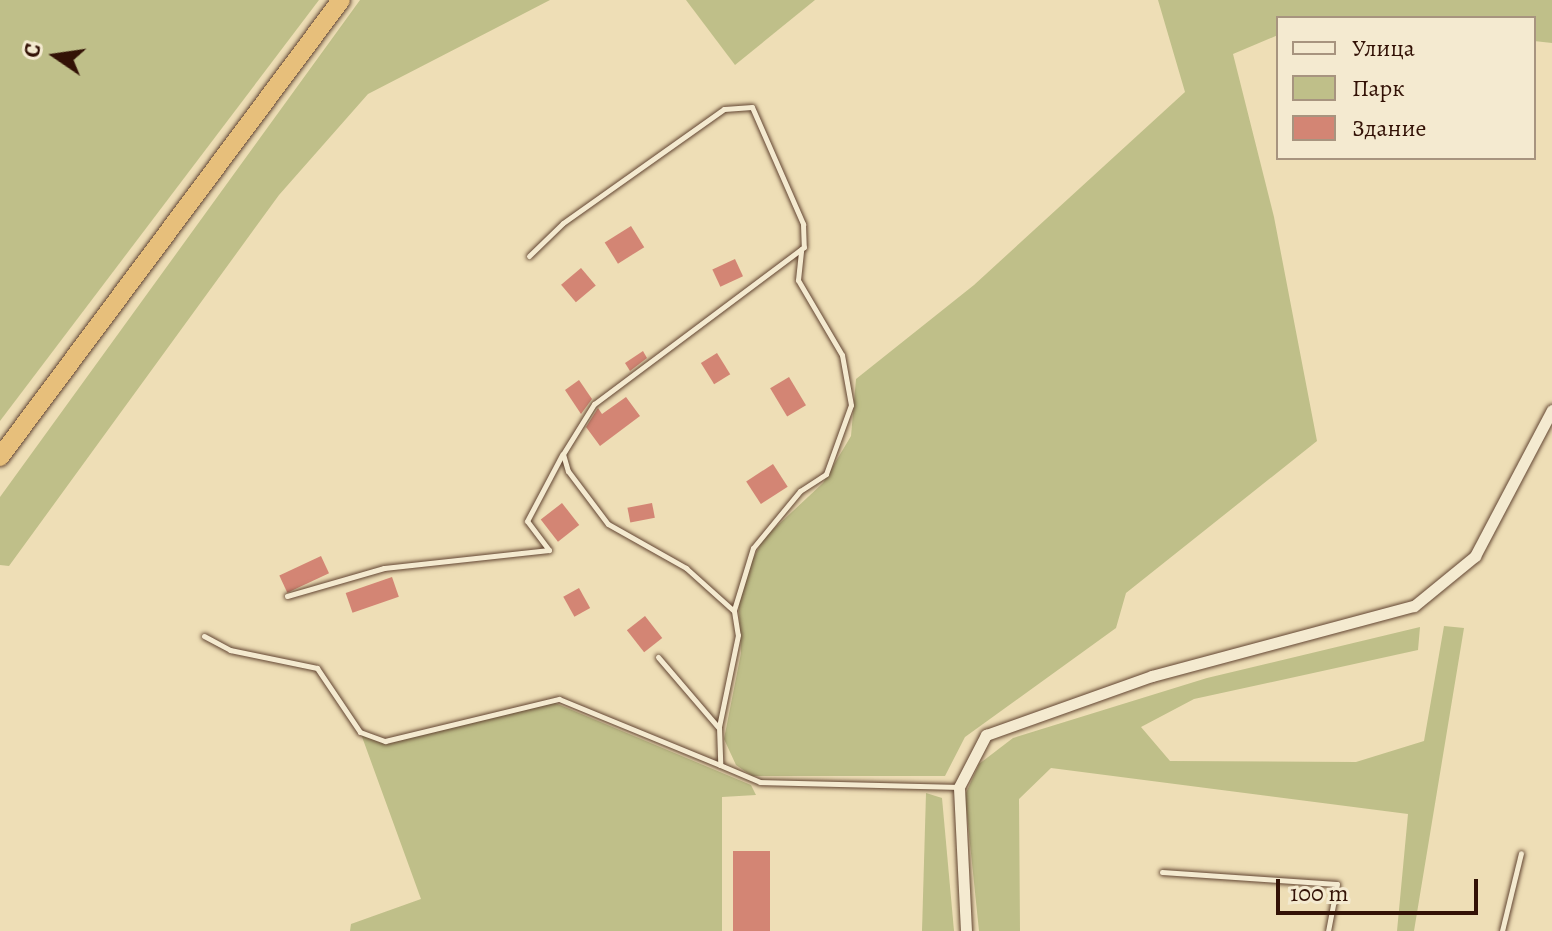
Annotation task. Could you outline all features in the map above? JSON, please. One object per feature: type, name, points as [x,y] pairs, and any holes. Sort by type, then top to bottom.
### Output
[{"type":"highway","points":[[0,457],[341,0]]},
{"type":"street","points":[[966,931],[959,787],[972,751],[1011,722],[1152,676],[1414,606],[1475,556],[1552,410]]},
{"type":"lane","points":[[529,256],[563,223],[724,109],[744,104],[803,224],[798,280],[842,355],[851,405],[826,474],[800,491],[753,548],[734,611],[735,664],[719,727],[720,765]]},
{"type":"lane","points":[[287,596],[384,568],[549,550],[527,521],[594,404],[801,249]]},
{"type":"lane","points":[[563,454],[588,503],[608,524],[686,568],[734,611]]},
{"type":"lane","points":[[204,636],[230,650],[317,668],[360,732],[385,741],[559,699],[760,782],[959,787]]},
{"type":"lane","points":[[658,657],[719,727]]},
{"type":"lane","points":[[1502,931],[1521,853]]},
{"type":"lane","points":[[1162,872],[1337,884],[1328,931]]},
{"type":"green space","points":[[0,0],[319,0],[0,421]]},
{"type":"green space","points":[[360,0],[550,0],[368,94],[279,195],[9,566],[0,565],[0,497]]},
{"type":"green space","points":[[686,0],[815,0],[735,65]]},
{"type":"green space","points":[[1158,0],[1552,0],[1552,43],[1536,41],[1536,16],[1276,16],[1276,36],[1233,54],[1274,217],[1317,441],[1126,593],[1116,628],[965,737],[945,776],[752,776],[736,765],[724,739],[741,653],[738,589],[763,539],[823,483],[851,436],[856,379],[974,285],[1185,92]]},
{"type":"green space","points":[[1444,626],[1464,628],[1414,931],[1397,931],[1408,814],[1051,768],[1019,799],[1020,931],[979,931],[965,795],[979,764],[1013,738],[1207,678],[1420,627],[1418,650],[1194,699],[1141,727],[1170,761],[1356,762],[1424,741]]},
{"type":"green space","points":[[548,700],[751,785],[756,795],[722,797],[722,931],[350,931],[351,924],[421,899],[361,734],[388,744]]},
{"type":"green space","points":[[926,793],[942,798],[954,931],[922,931]]},
{"type":"building","points":[[631,226],[644,247],[618,264],[605,242]]},
{"type":"building","points":[[735,259],[743,276],[720,287],[712,270]]},
{"type":"building","points":[[581,268],[596,286],[576,302],[561,285]]},
{"type":"building","points":[[643,351],[647,358],[630,371],[625,363]]},
{"type":"building","points":[[717,353],[730,374],[714,384],[701,363]]},
{"type":"building","points":[[789,377],[806,405],[787,417],[770,388]]},
{"type":"building","points":[[579,380],[592,399],[581,414],[565,390]]},
{"type":"building","points":[[626,397],[640,416],[600,446],[586,427],[598,408],[602,414]]},
{"type":"building","points":[[773,464],[788,487],[761,504],[746,481]]},
{"type":"building","points":[[562,503],[579,525],[558,542],[541,520]]},
{"type":"building","points":[[652,503],[655,518],[630,522],[627,508]]},
{"type":"building","points":[[321,556],[329,573],[287,593],[279,575]]},
{"type":"building","points":[[392,577],[399,597],[353,613],[346,593]]},
{"type":"building","points":[[579,588],[590,608],[574,617],[563,597]]},
{"type":"building","points":[[645,616],[662,638],[644,652],[627,630]]},
{"type":"building","points":[[733,851],[770,851],[770,931],[733,931]]}]
